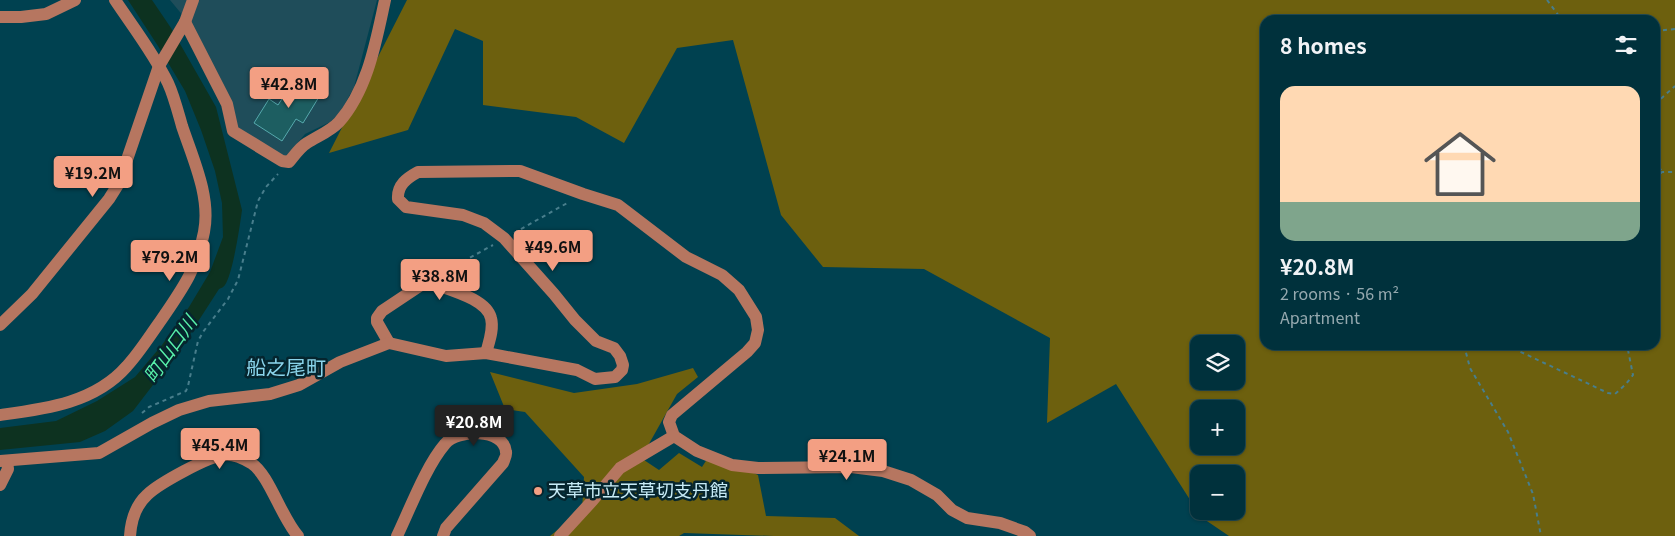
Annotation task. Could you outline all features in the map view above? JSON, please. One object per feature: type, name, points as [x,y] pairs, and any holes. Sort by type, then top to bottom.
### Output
[{"type":"street","points":[[0,17],[46,14],[75,0]]},
{"type":"street","points":[[0,416],[58,406],[84,397],[109,383],[127,366],[186,283],[197,259],[204,231],[206,211],[203,191],[161,64],[115,0]]},
{"type":"street","points":[[0,325],[32,294],[109,199],[118,183],[161,64],[184,25],[193,0]]},
{"type":"street","points":[[184,25],[227,104],[233,131],[282,161],[288,162],[305,144],[329,131],[347,112],[361,87],[372,57],[385,0]]},
{"type":"street","points":[[0,485],[8,469],[4,461],[98,453],[179,410],[209,402],[270,394],[299,385],[340,362],[389,343],[446,356],[486,353],[577,370],[589,378],[600,380],[615,377],[623,366],[618,352],[614,348],[596,341],[484,223],[463,215],[406,207],[398,199],[397,192],[407,178],[418,172],[520,171],[618,205],[686,256],[722,275],[739,290],[756,317],[758,330],[755,343],[747,352],[672,415],[669,422],[674,436],[697,451],[732,466],[758,468],[851,468],[883,471],[910,480],[937,495],[952,510],[967,518],[1000,523],[1025,532],[1030,536]]},
{"type":"street","points":[[389,343],[377,322],[377,318],[382,311],[427,281],[455,291],[477,302],[486,309],[491,316],[492,328],[486,353]]},
{"type":"street","points":[[397,536],[430,468],[446,442],[460,434],[480,433],[496,438],[504,444],[507,453],[503,463],[446,528],[443,536]]},
{"type":"street","points":[[560,536],[620,468],[674,436]]},
{"type":"street","points":[[130,536],[131,522],[138,507],[147,495],[180,474],[215,457],[226,454],[252,463],[262,474],[290,527],[298,536]]},
{"type":"path","points":[[1547,0],[1558,15]]},
{"type":"path","points":[[1660,30],[1675,29]]},
{"type":"path","points":[[1660,100],[1675,86]]},
{"type":"path","points":[[137,419],[148,407],[186,391],[198,341],[228,299],[238,280],[258,201],[266,187],[288,162]]},
{"type":"path","points":[[1660,169],[1662,172],[1675,172]]},
{"type":"path","points":[[427,281],[568,202]]},
{"type":"path","points":[[1465,350],[1470,368],[1508,432],[1533,494],[1541,536]]},
{"type":"path","points":[[1517,350],[1608,393],[1615,394],[1633,375],[1629,350]]},
{"type":"shaded area","points":[[170,0],[377,0],[354,87],[340,113],[330,122],[305,134],[286,157],[235,128],[194,29]]},
{"type":"shaded area","points":[[407,0],[1675,0],[1675,536],[1229,536],[1205,520],[1245,520],[1245,465],[1190,465],[1190,500],[1116,384],[1047,423],[1050,338],[924,269],[823,267],[781,215],[733,40],[677,48],[624,143],[576,117],[483,105],[483,41],[455,29],[408,130],[329,153]]},
{"type":"shaded area","points":[[693,368],[698,377],[677,394],[641,458],[659,470],[679,453],[702,467],[711,453],[758,475],[766,516],[835,518],[859,536],[684,533],[679,536],[550,536],[582,510],[584,477],[525,412],[505,409],[490,372],[574,393],[637,384]]},
{"type":"water","name":"町山口川","points":[[128,0],[152,0],[171,28],[216,107],[242,210],[231,270],[225,285],[219,289],[189,338],[133,411],[105,431],[80,442],[0,450],[0,428],[56,421],[97,401],[135,377],[162,345],[189,307],[210,272],[223,237],[222,203],[215,171],[201,130],[185,91]]},
{"type":"building","points":[[297,76],[322,92],[303,123],[296,119],[282,141],[254,123],[269,99],[278,105]]},
{"type":"place","name":"天草市立天草切支丹館","points":[[538,491]]},
{"type":"district","name":"船之尾町","points":[[286,368]]}]
